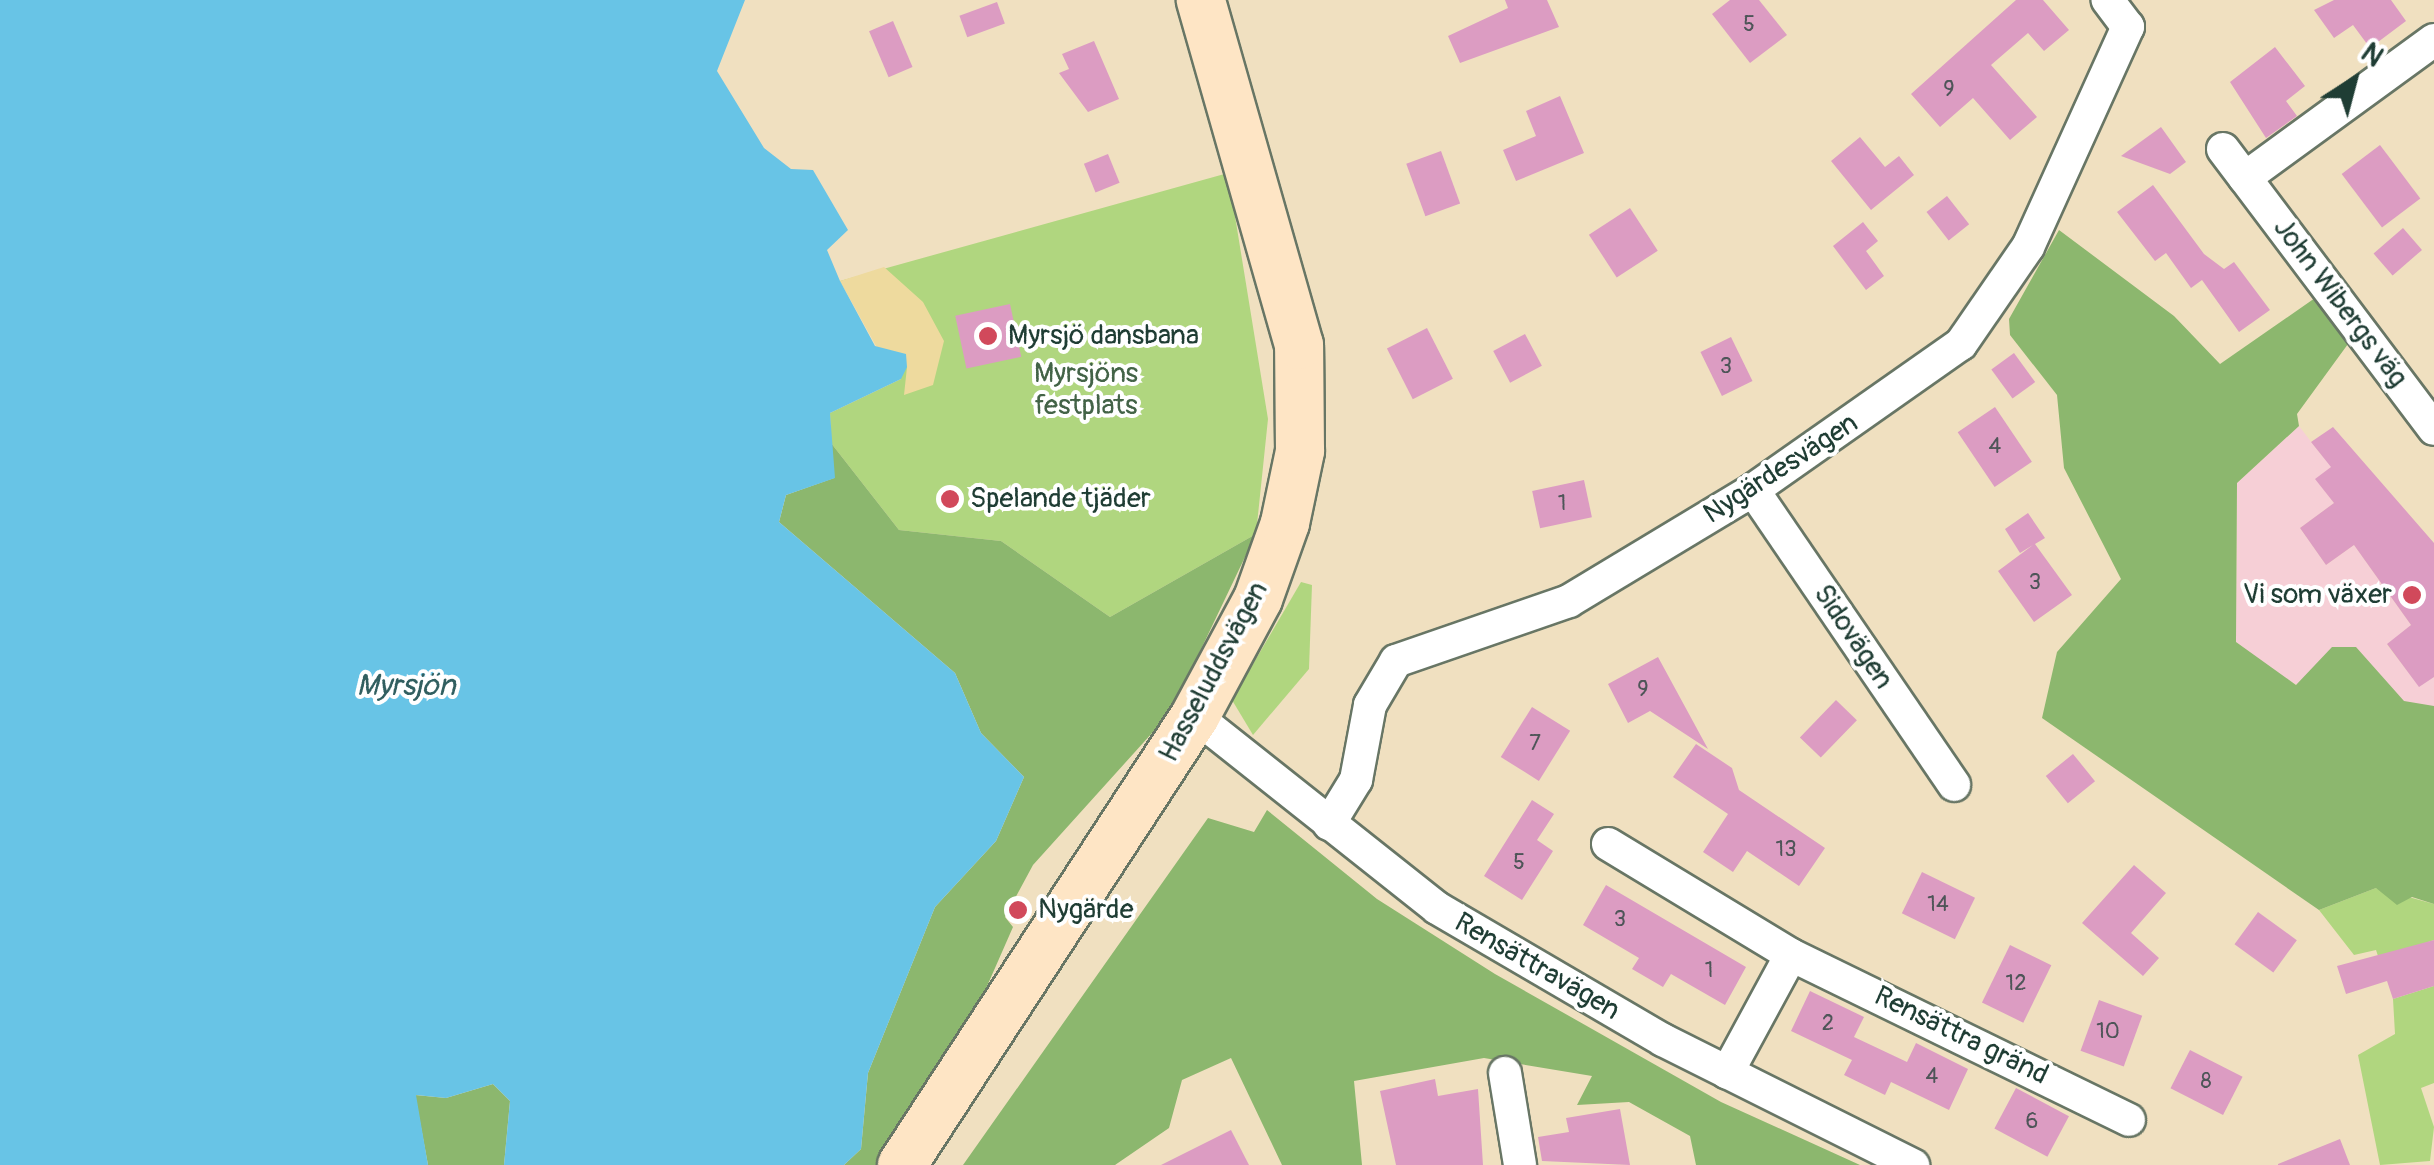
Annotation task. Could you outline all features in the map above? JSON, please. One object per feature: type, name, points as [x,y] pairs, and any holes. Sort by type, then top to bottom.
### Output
[{"type":"street","name":"Hasseluddsvägen","points":[[902,1165],[1195,716],[1258,600],[1300,451],[1297,336],[1200,0]]},
{"type":"street","name":"Nygärdesvägen","points":[[1329,824],[1356,780],[1370,706],[1396,661],[1569,601],[1753,490],[1911,384],[1961,344],[2000,293],[2128,27],[2108,0]]},
{"type":"street","points":[[2245,178],[2434,40]]},
{"type":"street","name":"John Wibergs väg","points":[[2223,149],[2434,429]]},
{"type":"street","name":"Sidovägen","points":[[1753,490],[1954,785]]},
{"type":"street","name":"Rensättravägen","points":[[1195,716],[1437,908],[1728,1073],[1913,1165]]},
{"type":"street","name":"Rensättra gränd","points":[[1608,844],[1791,955],[2129,1120]]},
{"type":"street","points":[[1728,1073],[1791,955]]},
{"type":"street","points":[[1505,1073],[1520,1165]]},
{"type":"shaded area","points":[[2299,426],[2322,456],[2344,439],[2352,451],[2316,479],[2334,503],[2300,528],[2326,565],[2354,545],[2411,625],[2387,645],[2419,686],[2434,677],[2434,756],[2280,676],[2236,642],[2237,483]]},
{"type":"green space","name":"Myrsjöns festplats","points":[[1228,173],[1268,419],[1256,534],[1110,617],[1001,541],[899,530],[831,443],[830,413],[901,379],[840,281]]},
{"type":"green space","points":[[2059,230],[2174,316],[2220,364],[2315,298],[2348,344],[2297,414],[2299,426],[2237,483],[2236,642],[2296,685],[2332,647],[2356,647],[2404,701],[2434,706],[2434,904],[2412,897],[2397,905],[2376,888],[2319,910],[2042,718],[2057,652],[2121,579],[2064,468],[2057,395],[2010,335],[2009,319]]},
{"type":"green space","points":[[831,443],[899,530],[1001,541],[1110,617],[1256,534],[1171,712],[1033,865],[1005,917],[1013,927],[970,1025],[880,1165],[844,1165],[861,1149],[868,1073],[935,907],[996,841],[1024,777],[981,733],[955,673],[779,522],[786,495],[834,478]]},
{"type":"green space","points":[[1301,582],[1312,585],[1309,669],[1253,735],[1232,700]]},
{"type":"green space","points":[[1267,810],[1377,899],[1495,974],[1721,1102],[1860,1165],[1696,1165],[1690,1136],[1629,1102],[1577,1105],[1592,1076],[1484,1058],[1354,1081],[1362,1165],[1282,1165],[1231,1058],[1182,1080],[1169,1128],[1115,1165],[963,1165],[1208,818],[1254,832]]},
{"type":"green space","points":[[2376,888],[2434,904],[2434,940],[2379,959],[2376,950],[2354,955],[2319,910]]},
{"type":"green space","points":[[2434,986],[2434,1083],[2421,1088],[2434,1127],[2430,1161],[2380,1165],[2358,1055],[2395,1034],[2393,999]]},
{"type":"green space","points":[[493,1084],[510,1101],[504,1165],[428,1165],[415,1095],[446,1098]]},
{"type":"sand","points":[[884,267],[923,302],[944,341],[933,385],[904,395],[907,367],[876,346],[840,281]]},
{"type":"water","name":"Myrsjön","points":[[0,0],[745,0],[717,71],[764,148],[791,169],[813,170],[848,230],[827,250],[840,281],[875,346],[906,354],[907,367],[901,379],[830,413],[835,478],[786,495],[779,522],[955,673],[981,733],[1024,777],[996,841],[935,907],[868,1073],[861,1149],[844,1165],[504,1165],[510,1101],[493,1084],[446,1098],[416,1095],[428,1165],[0,1165]]},
{"type":"building","points":[[1505,0],[1547,0],[1559,27],[1460,63],[1448,36],[1508,8]]},
{"type":"building","points":[[1730,0],[1759,0],[1787,35],[1750,63],[1712,14]]},
{"type":"building","points":[[2016,0],[2043,0],[2069,30],[2044,51],[2028,33],[1991,65],[2037,117],[2010,140],[1973,98],[1940,127],[1911,94]]},
{"type":"building","points":[[2334,0],[2391,0],[2406,21],[2370,48],[2353,25],[2334,38],[2314,10]]},
{"type":"building","points":[[997,2],[1005,24],[967,37],[959,16]]},
{"type":"building","points":[[893,21],[913,67],[889,77],[869,31]]},
{"type":"building","points":[[1094,41],[1119,99],[1088,112],[1059,73],[1069,69],[1062,54]]},
{"type":"building","points":[[2275,47],[2305,86],[2286,101],[2297,116],[2266,138],[2230,82]]},
{"type":"building","points":[[1560,96],[1584,153],[1516,181],[1503,150],[1536,136],[1526,111]]},
{"type":"building","points":[[2161,127],[2186,162],[2170,174],[2121,156]]},
{"type":"building","points":[[1860,137],[1885,167],[1899,156],[1914,175],[1871,210],[1831,161]]},
{"type":"building","points":[[2380,145],[2420,199],[2382,227],[2342,174]]},
{"type":"building","points":[[1441,151],[1460,204],[1425,216],[1406,164]]},
{"type":"building","points":[[1108,154],[1120,183],[1096,192],[1084,164]]},
{"type":"building","points":[[2153,185],[2204,254],[2224,269],[2234,262],[2270,310],[2239,332],[2202,280],[2191,288],[2166,253],[2155,261],[2117,212]]},
{"type":"building","points":[[1947,196],[1969,224],[1949,240],[1927,212]]},
{"type":"building","points":[[1630,208],[1658,251],[1617,277],[1589,235]]},
{"type":"building","points":[[1863,222],[1878,241],[1866,251],[1884,276],[1866,290],[1833,246]]},
{"type":"building","points":[[2403,228],[2422,250],[2393,275],[2374,254]]},
{"type":"building","name":"Myrsjö dansbana","points":[[1010,304],[1021,357],[966,368],[955,316]]},
{"type":"building","points":[[1427,328],[1453,379],[1413,399],[1387,348]]},
{"type":"building","points":[[1525,334],[1542,366],[1510,383],[1493,351]]},
{"type":"building","points":[[1731,337],[1752,381],[1722,396],[1700,352]]},
{"type":"building","points":[[2014,353],[2035,382],[2013,399],[1991,369]]},
{"type":"building","points":[[1995,407],[2032,462],[1995,487],[1958,432]]},
{"type":"building","name":"Vi som växer","points":[[2333,427],[2434,543],[2434,677],[2419,687],[2387,644],[2411,625],[2354,545],[2326,565],[2300,528],[2334,503],[2315,479],[2331,467],[2311,442]]},
{"type":"building","points":[[1584,480],[1592,517],[1540,528],[1532,491]]},
{"type":"building","points":[[2028,513],[2045,538],[2035,544],[2072,595],[2034,622],[1998,571],[2033,545],[2020,553],[2005,529]]},
{"type":"building","points":[[1658,657],[1708,749],[1650,711],[1628,723],[1608,684]]},
{"type":"building","points":[[1836,700],[1857,720],[1821,758],[1800,737]]},
{"type":"building","points":[[1532,707],[1570,731],[1539,781],[1501,757]]},
{"type":"building","points":[[1696,744],[1732,768],[1739,790],[1825,848],[1799,886],[1747,851],[1733,872],[1703,852],[1728,814],[1673,777]]},
{"type":"building","points":[[2073,754],[2095,781],[2068,803],[2046,776]]},
{"type":"building","points":[[1532,800],[1554,814],[1537,840],[1553,851],[1522,900],[1484,876]]},
{"type":"building","points":[[2134,865],[2166,893],[2131,933],[2159,958],[2143,976],[2082,923]]},
{"type":"building","points":[[1922,872],[1975,898],[1955,939],[1902,913]]},
{"type":"building","points":[[1606,885],[1746,967],[1725,1005],[1671,974],[1663,987],[1632,969],[1639,958],[1583,925]]},
{"type":"building","points":[[2258,912],[2297,940],[2273,973],[2234,944]]},
{"type":"building","points":[[2434,940],[2434,986],[2393,999],[2387,981],[2346,994],[2337,966]]},
{"type":"building","points":[[2010,945],[2051,965],[2023,1023],[1982,1003]]},
{"type":"building","points":[[1810,991],[1864,1017],[1854,1037],[1907,1062],[1916,1043],[1968,1069],[1949,1110],[1891,1082],[1885,1095],[1844,1075],[1852,1060],[1791,1031]]},
{"type":"building","points":[[2099,1000],[2142,1016],[2124,1066],[2081,1051]]},
{"type":"building","points":[[2190,1050],[2243,1077],[2223,1115],[2170,1088]]},
{"type":"building","points":[[1435,1079],[1438,1096],[1478,1089],[1483,1165],[1396,1165],[1380,1091]]},
{"type":"building","points":[[2016,1088],[2069,1116],[2047,1157],[1994,1129]]},
{"type":"building","points":[[1620,1109],[1630,1165],[1542,1161],[1538,1137],[1569,1132],[1566,1118]]},
{"type":"building","points":[[1231,1130],[1249,1165],[1161,1165]]},
{"type":"building","points":[[2340,1139],[2350,1165],[2278,1165],[2278,1164]]},
{"type":"place","name":"Myrsjö dansbana","points":[[988,336]]},
{"type":"place","name":"Spelande tjäder","points":[[950,499]]},
{"type":"place","name":"Vi som växer","points":[[2412,595]]},
{"type":"place","name":"Nygärde","points":[[1018,910]]}]
